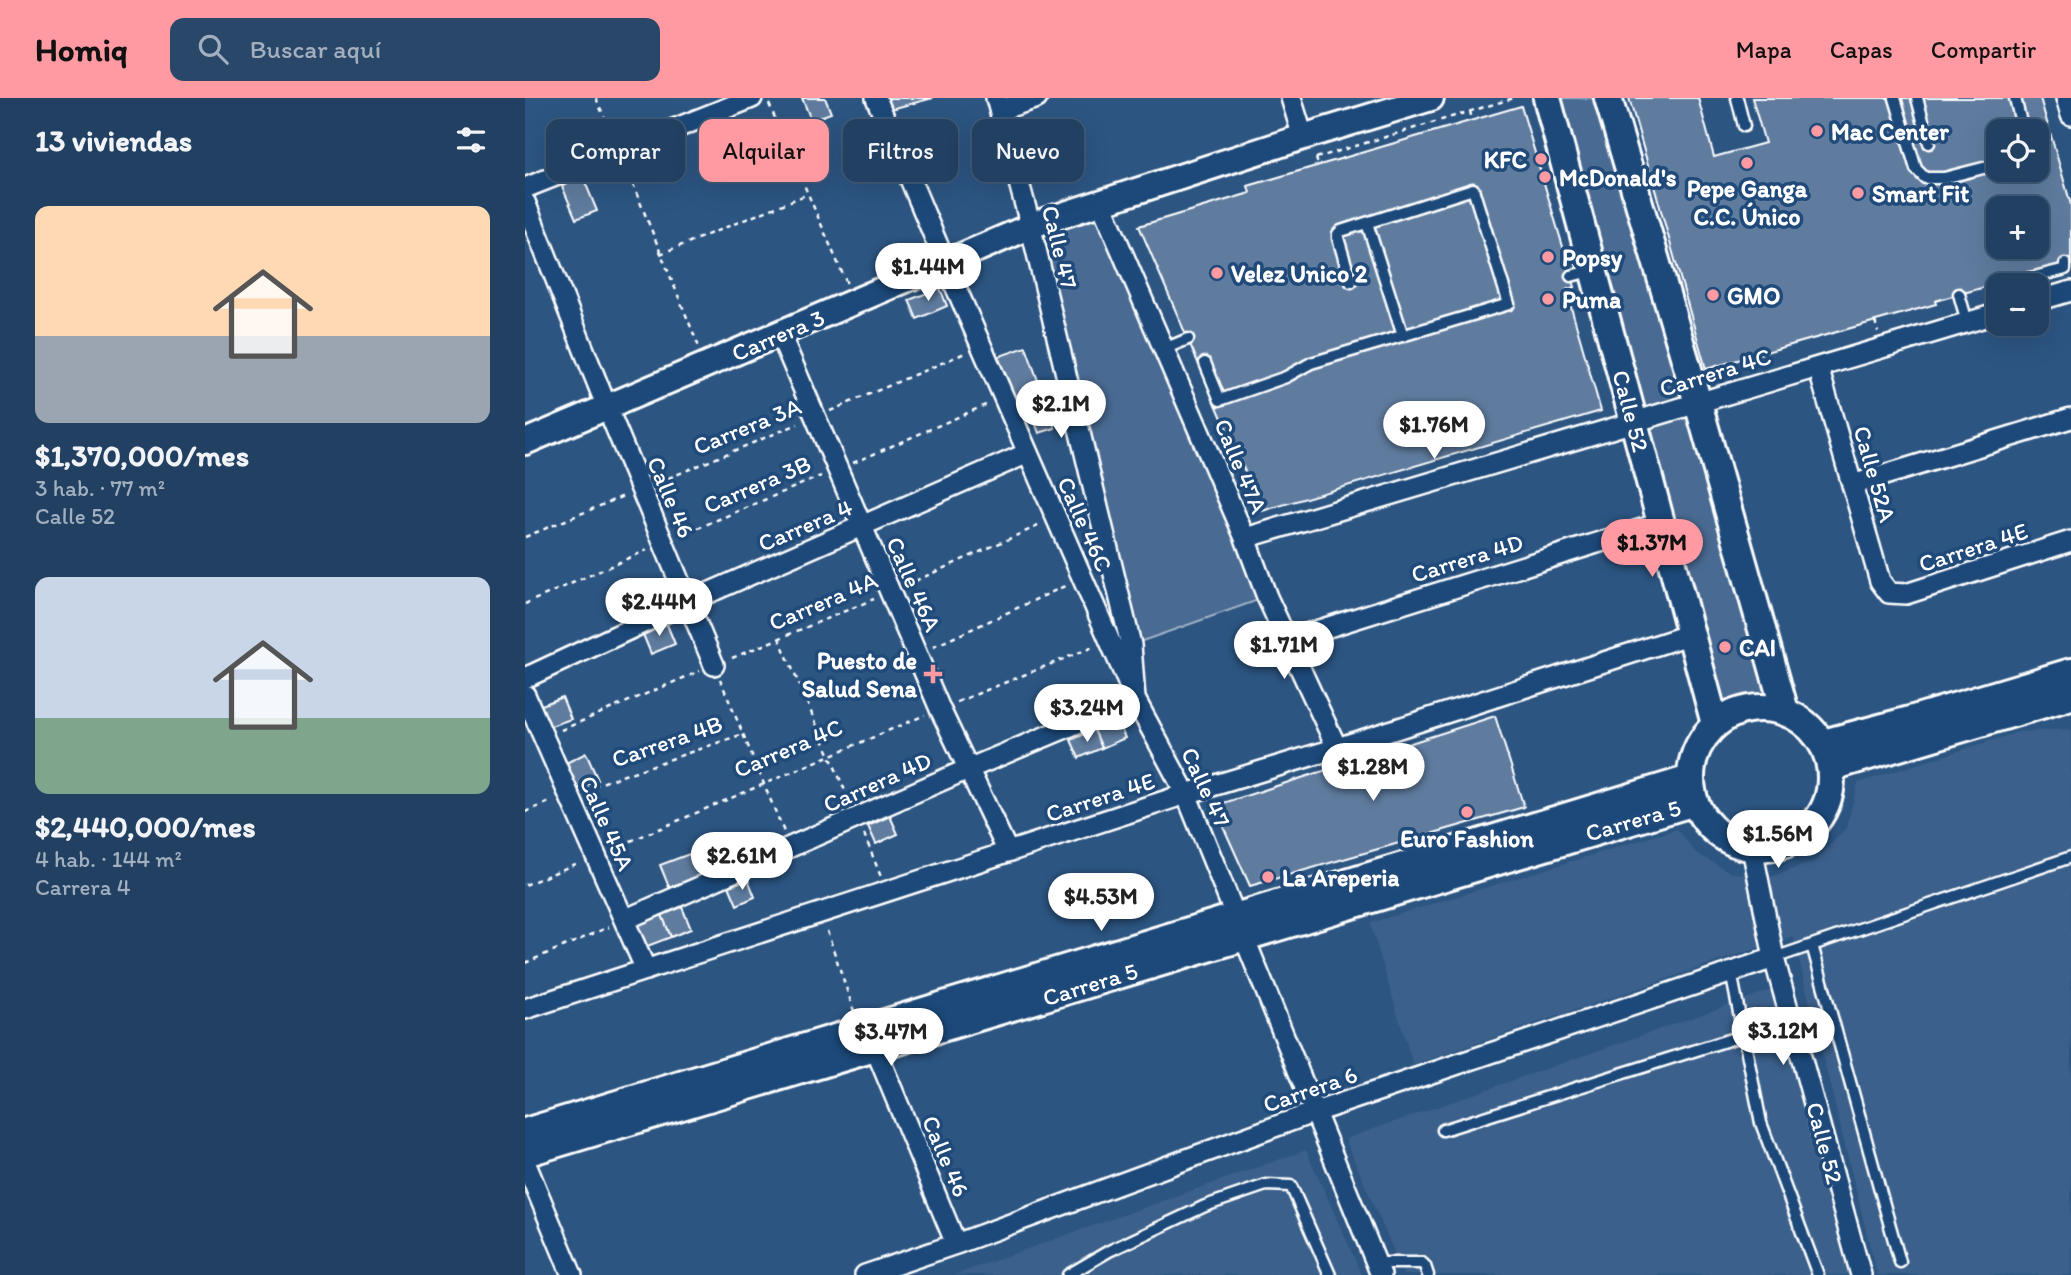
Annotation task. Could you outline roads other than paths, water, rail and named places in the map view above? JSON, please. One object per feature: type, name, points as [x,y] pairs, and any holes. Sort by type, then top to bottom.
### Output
[{"type":"main road","name":"Calle 52","points":[[1547,98],[1583,273],[1634,422],[1715,724]]},
{"type":"main road","points":[[1608,98],[1785,711]]},
{"type":"main road","points":[[1827,755],[1910,720],[2071,672]]},
{"type":"main road","points":[[1827,755],[2071,696]]},
{"type":"main road","points":[[1748,709],[1785,711],[1813,729],[1827,755],[1830,796],[1825,810],[1817,822],[1801,836],[1781,846],[1766,849],[1737,844],[1723,838],[1701,816],[1692,790],[1692,764],[1697,749],[1715,724],[1731,715],[1748,709]]},
{"type":"main road","name":"Carrera 5","points":[[525,1132],[1240,927],[1692,790]]},
{"type":"main road","name":"Carrera 5","points":[[525,1153],[875,1048],[1240,927]]},
{"type":"street","points":[[525,188],[752,98]]},
{"type":"street","name":"Calle 46C","points":[[876,98],[1135,699]]},
{"type":"street","points":[[998,104],[1037,98]]},
{"type":"street","points":[[1291,98],[1303,136]]},
{"type":"street","name":"Carrera 3","points":[[525,442],[1031,227],[1303,136],[1431,98]]},
{"type":"street","points":[[2066,98],[2071,116]]},
{"type":"street","name":"Calle 47","points":[[998,104],[1031,227],[1131,645],[1135,699],[1186,794],[1378,1269]]},
{"type":"street","name":"Calle 46","points":[[525,202],[715,665]]},
{"type":"street","name":"Calle 47A","points":[[1101,202],[1245,538],[1267,597],[1337,748]]},
{"type":"street","points":[[2049,297],[2071,291]]},
{"type":"street","name":"Carrera 4C","points":[[1245,538],[1986,317]]},
{"type":"street","name":"Calle 46A","points":[[780,334],[940,709],[1008,852]]},
{"type":"street","name":"Calle 52A","points":[[1818,367],[1880,581],[1889,593]]},
{"type":"street","points":[[1852,485],[2071,418]]},
{"type":"street","name":"Carrera 4","points":[[525,678],[688,602],[1028,453]]},
{"type":"street","name":"Carrera 4D","points":[[1287,640],[1661,523]]},
{"type":"street","name":"Carrera 4E","points":[[1889,593],[1906,594],[2071,541]]},
{"type":"street","name":"Carrera 4E","points":[[525,1009],[1186,794],[1691,634]]},
{"type":"street","name":"Calle 45A","points":[[525,695],[646,970]]},
{"type":"street","name":"Carrera 4D","points":[[624,920],[1135,699]]},
{"type":"street","name":"Calle 52","points":[[1752,848],[1774,958],[1861,1275]]},
{"type":"street","name":"Carrera 6","points":[[865,1275],[1315,1112],[1774,958]]},
{"type":"street","name":"Calle 46","points":[[875,1048],[956,1244]]},
{"type":"street","points":[[525,1162],[572,1275]]},
{"type":"lane","points":[[1737,98],[1744,126]]},
{"type":"lane","points":[[1895,98],[1916,169],[1925,178],[1944,178],[1986,167]]},
{"type":"lane","points":[[1917,98],[1929,143]]},
{"type":"lane","points":[[2015,98],[2020,119]]},
{"type":"lane","points":[[1205,363],[1220,400],[1286,377],[1311,363],[1509,304],[1473,189],[1341,231],[1338,234],[1351,282]]},
{"type":"lane","points":[[1367,223],[1403,336]]},
{"type":"lane","points":[[2049,273],[2064,269],[2065,264]]},
{"type":"lane","points":[[1959,294],[1967,322]]},
{"type":"lane","points":[[1164,349],[1188,339]]},
{"type":"lane","points":[[1774,958],[2071,857]]},
{"type":"lane","points":[[1812,945],[1900,1262]]},
{"type":"lane","points":[[1731,972],[1762,1123],[1818,1275]]},
{"type":"lane","points":[[1443,1130],[1744,1034]]},
{"type":"lane","points":[[1068,1275],[1109,1251],[1205,1206],[1266,1185],[1291,1186],[1330,1275]]},
{"type":"lane","points":[[1378,1269],[1422,1263],[1426,1266],[1428,1275]]},
{"type":"place","name":"Mac Center","points":[[1817,131]]},
{"type":"place","name":"KFC","points":[[1541,159]]},
{"type":"place","name":"Pepe Ganga C.C. Único","points":[[1747,163]]},
{"type":"place","name":"McDonald's","points":[[1545,177]]},
{"type":"place","name":"Smart Fit","points":[[1858,193]]},
{"type":"place","name":"Popsy","points":[[1548,257]]},
{"type":"place","name":"Velez Unico 2","points":[[1217,273]]},
{"type":"place","name":"GMO","points":[[1713,295]]},
{"type":"place","name":"Puma","points":[[1548,299]]},
{"type":"place","name":"CAI","points":[[1725,647]]},
{"type":"place","name":"Puesto de Salud Sena","points":[[933,674]]},
{"type":"place","name":"Euro Fashion","points":[[1467,812]]},
{"type":"place","name":"La Areperia","points":[[1268,877]]}]
